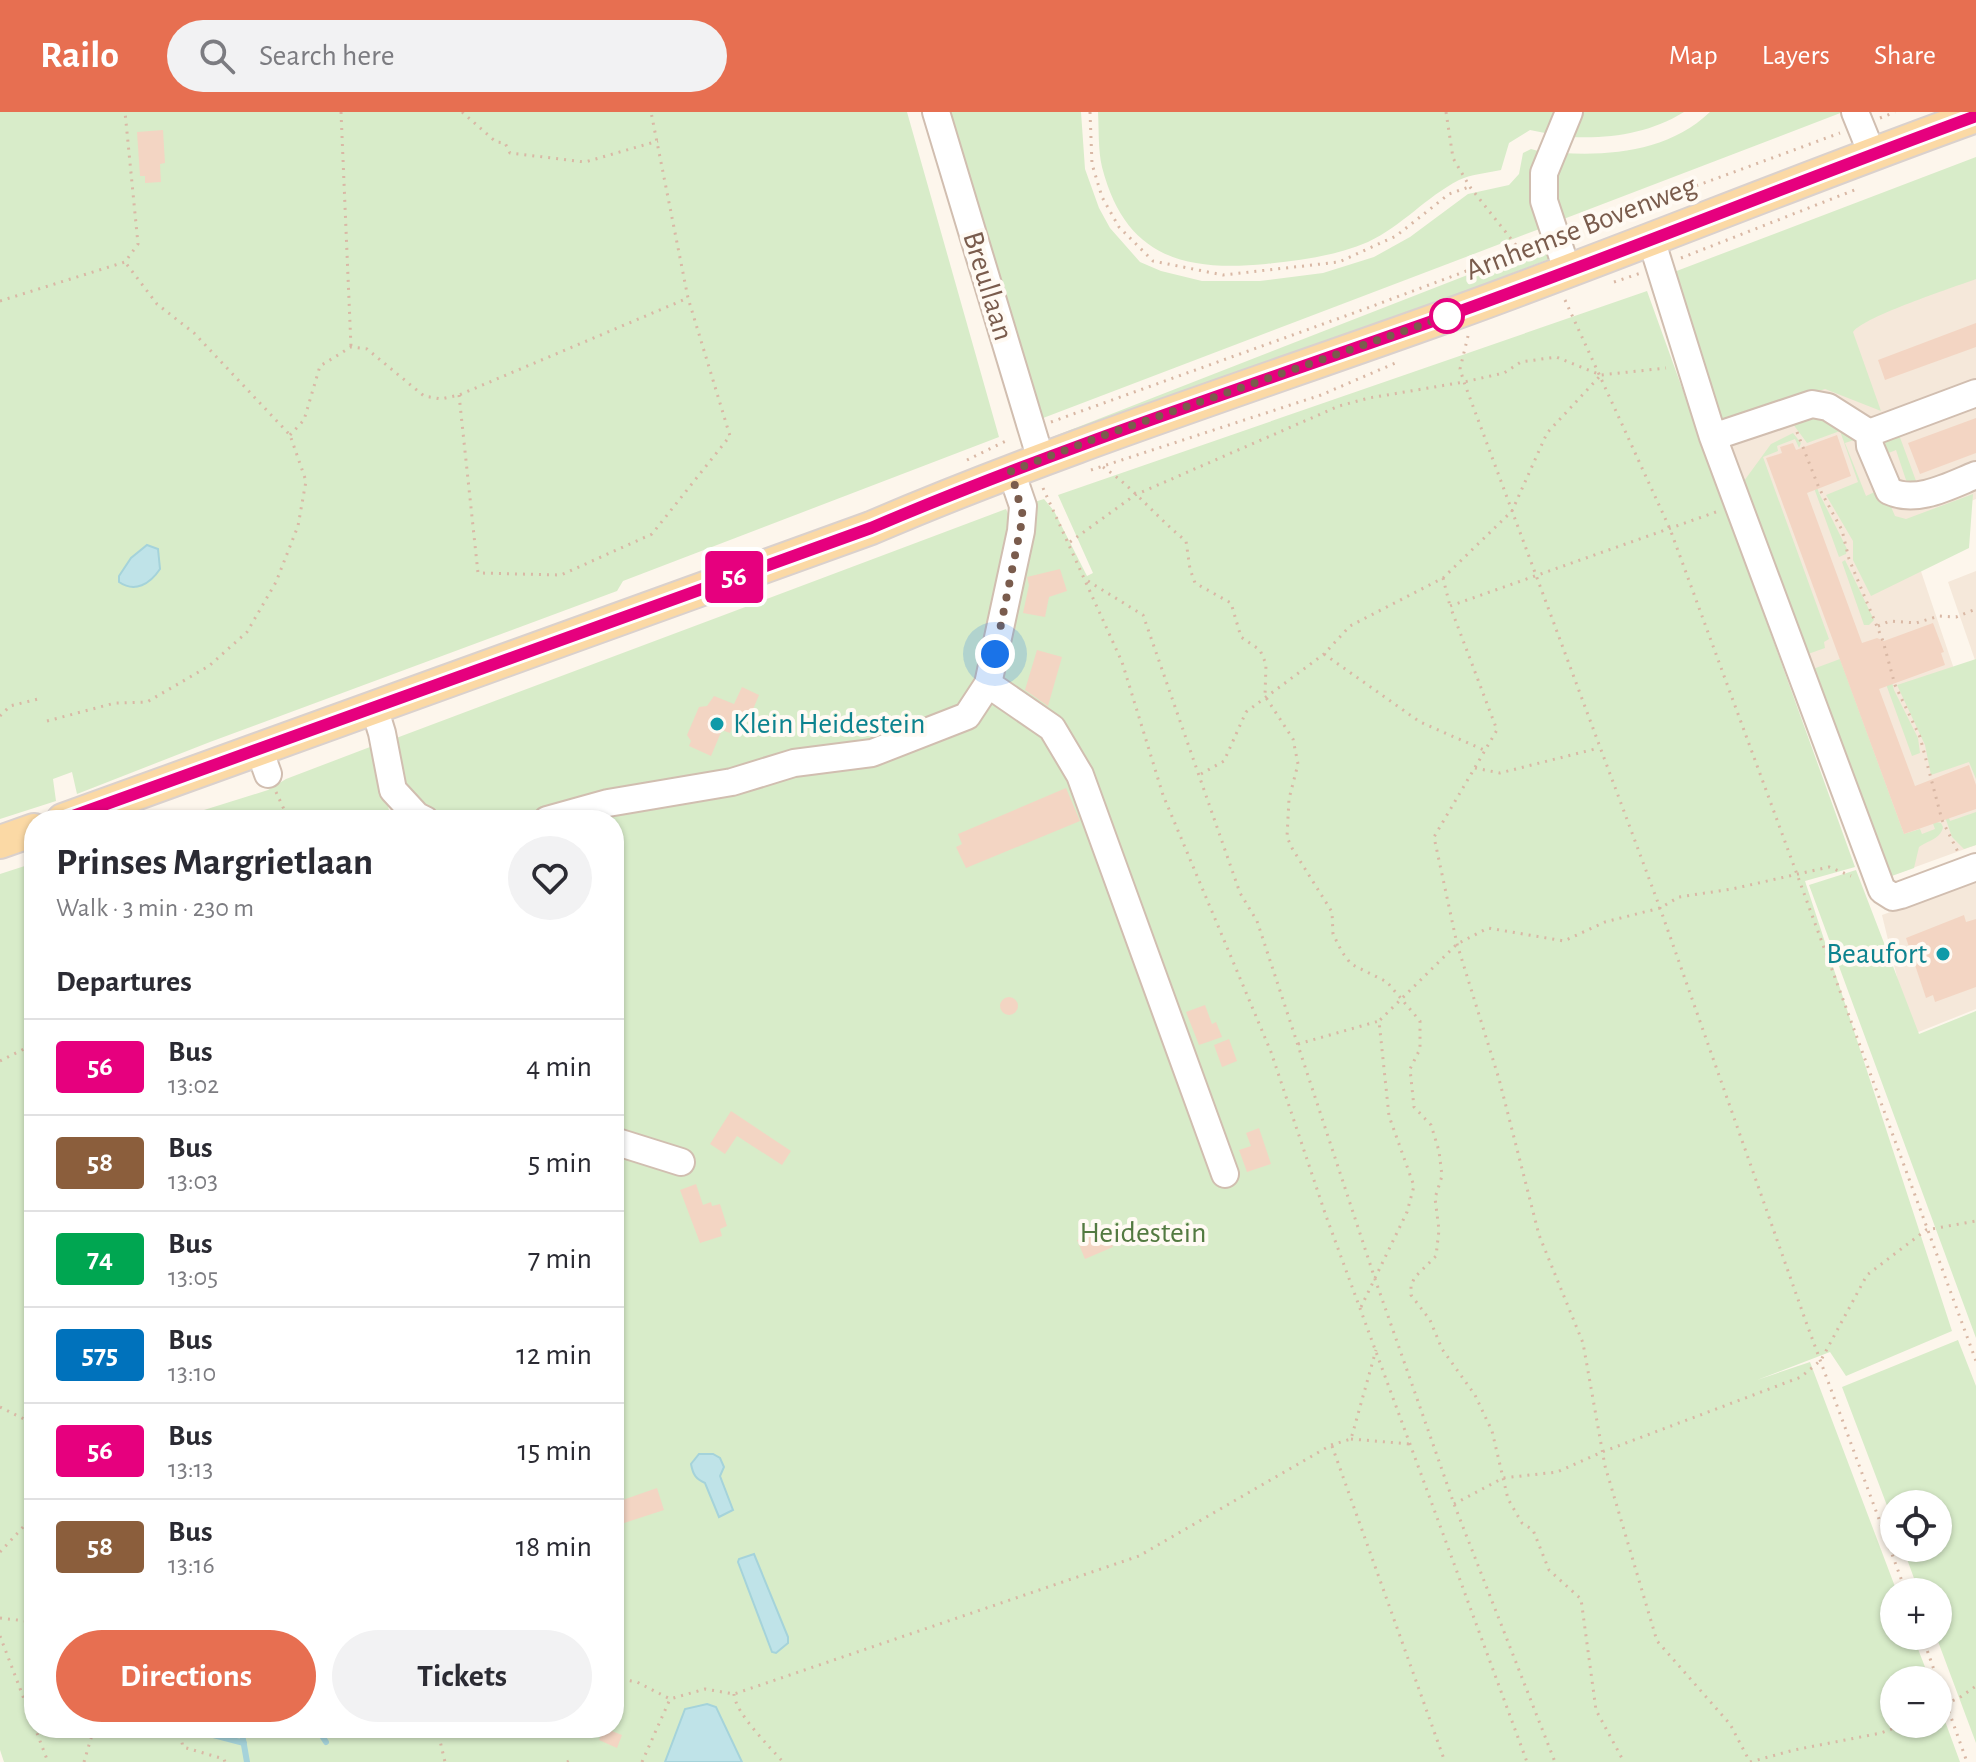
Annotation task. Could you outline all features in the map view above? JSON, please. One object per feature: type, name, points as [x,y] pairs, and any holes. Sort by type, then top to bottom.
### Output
[{"type":"main road","name":"Arnhemse Bovenweg","points":[[98,810],[264,762],[374,707],[1031,472],[1102,436],[1329,358],[1651,239],[1862,131],[1976,116]]},
{"type":"main road","points":[[0,842],[24,834]]},
{"type":"street","name":"Breullaan","points":[[936,112],[1031,429],[1031,472]]},
{"type":"street","points":[[1555,274],[1556,237],[1544,201],[1544,173],[1569,112]]},
{"type":"street","points":[[1651,239],[1713,437],[1885,893],[1901,895],[1971,868]]},
{"type":"street","points":[[1869,433],[1976,393]]},
{"type":"street","points":[[1713,437],[1812,404],[1828,407],[1869,433]]},
{"type":"street","points":[[1869,433],[1870,446],[1889,491],[1903,498],[1924,495],[1976,475]]},
{"type":"street","points":[[583,810],[732,782],[794,763],[872,753],[967,716],[988,684],[1031,472]]},
{"type":"street","points":[[988,684],[1052,728],[1080,775],[1225,1174]]},
{"type":"street","points":[[374,707],[393,790],[411,810]]},
{"type":"street","points":[[624,1144],[681,1162]]},
{"type":"path","points":[[0,301],[125,262],[138,244],[125,112]]},
{"type":"path","points":[[341,112],[351,347]]},
{"type":"path","points":[[462,112],[496,142],[505,143],[510,153],[585,162],[658,141]]},
{"type":"path","points":[[459,395],[478,573],[561,575],[652,534],[730,436],[688,298],[651,112]]},
{"type":"path","points":[[1090,112],[1092,164],[1102,197],[1119,227],[1153,261],[1223,275],[1339,262],[1396,236],[1449,194],[1470,187]]},
{"type":"path","points":[[1446,112],[1453,158],[1470,187],[1521,250],[1555,274],[1670,529],[1976,1361]]},
{"type":"path","name":"Arnhemse Bovenweg","points":[[1031,429],[1556,237],[1862,131]]},
{"type":"path","points":[[47,721],[115,703],[147,702],[209,666],[247,632],[276,582],[298,526],[306,481],[290,435],[194,333],[157,304],[125,262]]},
{"type":"path","points":[[290,435],[304,420],[320,366],[351,347],[367,349],[424,396],[441,399],[459,395],[688,298]]},
{"type":"path","points":[[1469,332],[1460,369],[1464,382],[1660,908],[1901,1578]]},
{"type":"path","points":[[1070,542],[1135,495],[1339,406],[1504,373],[1521,362],[1556,357],[1601,375],[1690,365]]},
{"type":"path","points":[[1200,775],[1224,761],[1246,712],[1324,654],[1350,626],[1443,578],[1512,511],[1547,433],[1601,375]]},
{"type":"path","points":[[1321,395],[1103,467],[1186,541],[1195,583],[1231,603],[1241,637],[1260,650],[1266,664],[1265,696],[1293,739],[1298,764],[1288,812],[1287,837],[1332,912],[1333,934],[1342,952],[1351,964],[1387,982],[1420,1021],[1420,1049],[1410,1069],[1414,1107],[1431,1125],[1442,1176],[1435,1198],[1439,1230],[1436,1256],[1415,1277],[1411,1295],[1430,1320],[1442,1349],[1475,1395],[1492,1431],[1508,1499],[1522,1523],[1533,1530],[1549,1570],[1581,1599],[1596,1710],[1624,1762]]},
{"type":"path","points":[[1784,414],[1799,434],[1819,488],[1842,530],[1849,559],[1878,626],[1895,685],[1920,737],[1942,820],[1971,868]]},
{"type":"path","points":[[1031,472],[1122,662],[1163,795],[1271,1052],[1326,1216],[1527,1762]]},
{"type":"path","points":[[1450,606],[1738,503]]},
{"type":"path","points":[[1443,578],[1450,606],[1497,730],[1434,837],[1457,944],[1499,1079],[1539,1235],[1583,1343],[1602,1452],[1657,1641],[1730,1724],[1750,1762],[1880,1733]]},
{"type":"path","points":[[1088,581],[1143,615],[1240,893],[1257,921],[1375,1279],[1454,1504],[1555,1762]]},
{"type":"path","points":[[1878,626],[1890,621],[1916,623],[1939,616],[1956,617],[1976,609]]},
{"type":"path","points":[[1324,654],[1420,722],[1485,751]]},
{"type":"path","points":[[0,716],[10,706],[42,698]]},
{"type":"path","points":[[1475,768],[1500,773],[1601,748]]},
{"type":"path","points":[[264,762],[285,810]]},
{"type":"path","points":[[1298,1044],[1379,1021],[1457,944],[1488,928],[1564,941],[1605,922],[1660,908],[1679,897],[1732,889],[1829,867],[1860,879],[1872,891],[1885,893]]},
{"type":"path","points":[[1360,1308],[1407,1212],[1414,1186],[1389,1116],[1379,1021]]},
{"type":"path","points":[[0,1061],[24,1049]]},
{"type":"path","points":[[1454,1504],[1503,1478],[1557,1472],[1801,1377],[1821,1360],[1867,1275],[1926,1230],[1976,1221]]},
{"type":"path","points":[[1351,1439],[1376,1350]]},
{"type":"path","points":[[0,1407],[24,1419]]},
{"type":"path","points":[[624,1680],[637,1682],[670,1699],[705,1689],[734,1694],[1139,1556],[1331,1445],[1351,1439],[1410,1444]]},
{"type":"path","points":[[1331,1445],[1445,1762]]},
{"type":"path","points":[[0,1552],[24,1526]]},
{"type":"path","points":[[0,1618],[24,1621]]},
{"type":"path","points":[[0,1636],[24,1699]]},
{"type":"path","points":[[1952,1701],[1976,1686]]},
{"type":"path","points":[[734,1694],[756,1731],[783,1762]]},
{"type":"path","points":[[642,1762],[670,1699]]},
{"type":"path","points":[[1952,1718],[1967,1762]]},
{"type":"path","points":[[39,1738],[48,1762]]},
{"type":"path","points":[[84,1762],[91,1738]]},
{"type":"path","points":[[181,1738],[183,1747],[224,1759],[225,1762]]},
{"type":"path","points":[[439,1738],[445,1762]]},
{"type":"shaded area","points":[[1976,274],[1976,499],[1906,527],[1976,734],[1976,845],[1896,874],[1681,388]]},
{"type":"shaded area","points":[[1976,571],[1976,663],[1948,582]]},
{"type":"shaded area","points":[[1976,882],[1976,1009],[1911,1035],[1882,915]]},
{"type":"green space","points":[[0,112],[907,112],[999,437],[623,581],[617,591],[77,794],[72,772],[53,779],[56,801],[0,819]]},
{"type":"green space","points":[[937,112],[1081,112],[1085,169],[1110,228],[1140,262],[1161,271],[1202,281],[1260,281],[1323,273],[1374,257],[1410,237],[1468,194],[1509,185],[1519,174],[1523,153],[1531,149],[1542,152],[1542,228],[1030,423]]},
{"type":"green space","points":[[1098,112],[1559,112],[1550,134],[1530,130],[1509,143],[1501,170],[1459,180],[1368,242],[1318,257],[1236,266],[1183,260],[1161,252],[1142,239],[1126,221],[1112,197],[1102,167]]},
{"type":"green space","points":[[1582,112],[1684,112],[1644,130],[1601,137],[1571,137]]},
{"type":"green space","points":[[1710,112],[1843,112],[1561,220],[1556,177],[1562,153],[1602,153],[1641,148],[1677,135]]},
{"type":"green space","points":[[1976,157],[1976,279],[1874,318],[1853,332],[1881,411],[1825,389],[1721,423],[1674,272]]},
{"type":"green space","points":[[1547,244],[1552,258],[1044,454],[1037,443]]},
{"type":"green space","name":"Heidestein","points":[[1647,291],[1855,867],[1805,881],[1952,1331],[1846,1376],[1830,1352],[1757,1380],[1810,1362],[1880,1547],[1880,1562],[1886,1562],[1892,1578],[1880,1578],[1880,1650],[1918,1650],[1925,1666],[1880,1666],[1880,1738],[1951,1738],[1960,1762],[4,1762],[0,1750],[0,874],[24,866],[24,1738],[624,1738],[624,810],[426,810],[418,805],[405,786],[391,740],[1006,509],[1016,531],[1017,602],[1034,535],[1028,504],[1044,499],[1054,511],[1087,576],[1093,573],[1058,495]]},
{"type":"green space","points":[[1817,413],[1860,438],[1845,443],[1866,496],[1883,488],[1895,516],[1906,519],[1973,494],[1969,548],[1871,596],[1853,560],[1853,541],[1826,495],[1858,482],[1840,431],[1807,443],[1790,420]]},
{"type":"green space","points":[[1898,432],[1919,489],[1907,483],[1896,450],[1881,456],[1886,441]]},
{"type":"green space","points":[[1793,433],[1801,443],[1799,448],[1795,439],[1777,446],[1778,451],[1763,457],[1829,639],[1824,642],[1825,648],[1808,654],[1744,481],[1771,444]]},
{"type":"green space","points":[[1801,452],[1805,453],[1819,493],[1847,549],[1846,554],[1839,557]]},
{"type":"green space","points":[[1845,560],[1874,620],[1869,625],[1864,625],[1842,562]]},
{"type":"green space","points":[[1874,651],[1888,667],[1894,690],[1918,738],[1920,753],[1912,756]]},
{"type":"green space","points":[[1840,659],[1904,834],[1920,829],[1922,834],[1935,829],[1932,821],[1941,823],[1943,827],[1937,837],[1919,847],[1914,868],[1889,877],[1813,669]]},
{"type":"green space","points":[[1976,659],[1976,779],[1969,762],[1931,775],[1925,745],[1897,685]]},
{"type":"green space","points":[[370,747],[389,810],[204,810],[268,790],[286,779]]},
{"type":"green space","points":[[1976,812],[1976,845],[1964,849],[1952,837],[1944,814],[1947,813],[1950,821]]},
{"type":"green space","points":[[1856,870],[1919,1034],[1976,1011],[1976,1338],[1809,885]]},
{"type":"green space","points":[[1958,1340],[1976,1386],[1976,1743],[1952,1679],[1952,1666],[1947,1666],[1941,1650],[1952,1650],[1952,1578],[1914,1578],[1908,1562],[1952,1562],[1952,1490],[1881,1490],[1842,1387]]},
{"type":"water","points":[[147,545],[158,549],[160,569],[147,583],[136,587],[119,582],[119,576],[131,558]]},
{"type":"water","points":[[699,1454],[713,1454],[720,1458],[724,1467],[720,1476],[733,1510],[719,1517],[705,1483],[693,1471],[691,1464]]},
{"type":"water","points":[[754,1554],[788,1637],[788,1643],[776,1653],[772,1652],[738,1562]]},
{"type":"water","points":[[707,1704],[716,1707],[742,1762],[665,1762],[685,1709]]},
{"type":"building","points":[[163,130],[165,163],[160,164],[161,182],[145,183],[145,176],[140,176],[137,132]]},
{"type":"building","points":[[1976,323],[1976,347],[1885,380],[1878,360]]},
{"type":"building","points":[[1976,418],[1976,453],[1920,474],[1908,443]]},
{"type":"building","points":[[1837,435],[1851,476],[1807,493],[1862,643],[1877,638],[1884,641],[1933,623],[1944,652],[1941,653],[1945,665],[1879,689],[1915,786],[1969,765],[1976,785],[1976,809],[1904,834],[1766,458],[1782,453],[1780,447],[1793,443],[1796,450]]},
{"type":"building","points":[[1060,569],[1067,591],[1049,597],[1045,617],[1023,613],[1029,585],[1027,577]]},
{"type":"building","points":[[1037,650],[1062,657],[1048,706],[1025,690]]},
{"type":"building","name":"Klein Heidestein","points":[[742,687],[759,695],[749,719],[738,715],[730,733],[722,730],[711,756],[689,746],[691,741],[687,735],[699,707],[707,706],[714,696],[734,704]]},
{"type":"building","points":[[1066,788],[1080,821],[966,868],[956,847],[962,844],[958,834]]},
{"type":"building","name":"Beaufort","points":[[1964,915],[1966,922],[1976,919],[1976,987],[1935,1002],[1933,995],[1926,998],[1906,938]]},
{"type":"building","points":[[1005,997],[1013,997],[1018,1006],[1016,1013],[1005,1015],[1000,1010],[1000,1002]]},
{"type":"building","points":[[1205,1005],[1212,1024],[1216,1022],[1222,1037],[1199,1045],[1186,1012]]},
{"type":"building","points":[[1229,1039],[1237,1061],[1222,1067],[1214,1045]]},
{"type":"building","points":[[731,1111],[791,1151],[782,1165],[737,1136],[725,1154],[710,1144]]},
{"type":"building","points":[[1259,1128],[1271,1164],[1247,1172],[1239,1150],[1251,1146],[1246,1133]]},
{"type":"building","points":[[696,1184],[703,1205],[711,1202],[712,1206],[720,1204],[727,1226],[720,1229],[722,1236],[700,1243],[680,1190]]},
{"type":"building","points":[[1105,1229],[1113,1247],[1085,1259],[1077,1240]]},
{"type":"building","points":[[657,1488],[664,1510],[624,1523],[624,1500]]},
{"type":"building","points":[[600,1738],[621,1738],[617,1748]]},
{"type":"waterway","points":[[225,1738],[244,1743]]},
{"type":"waterway","points":[[243,1738],[247,1762]]},
{"type":"waterway","points":[[323,1738],[326,1742]]},
{"type":"bus line","name":"56","points":[[90,810],[871,528],[964,488],[1102,436],[1446,316],[1976,116]]},
{"type":"place","name":"Klein Heidestein","points":[[717,724]]},
{"type":"place","name":"Beaufort","points":[[1943,954]]},
{"type":"route","points":[[995,654],[1023,516],[1023,506],[1011,471],[1102,436],[1447,316]]}]
